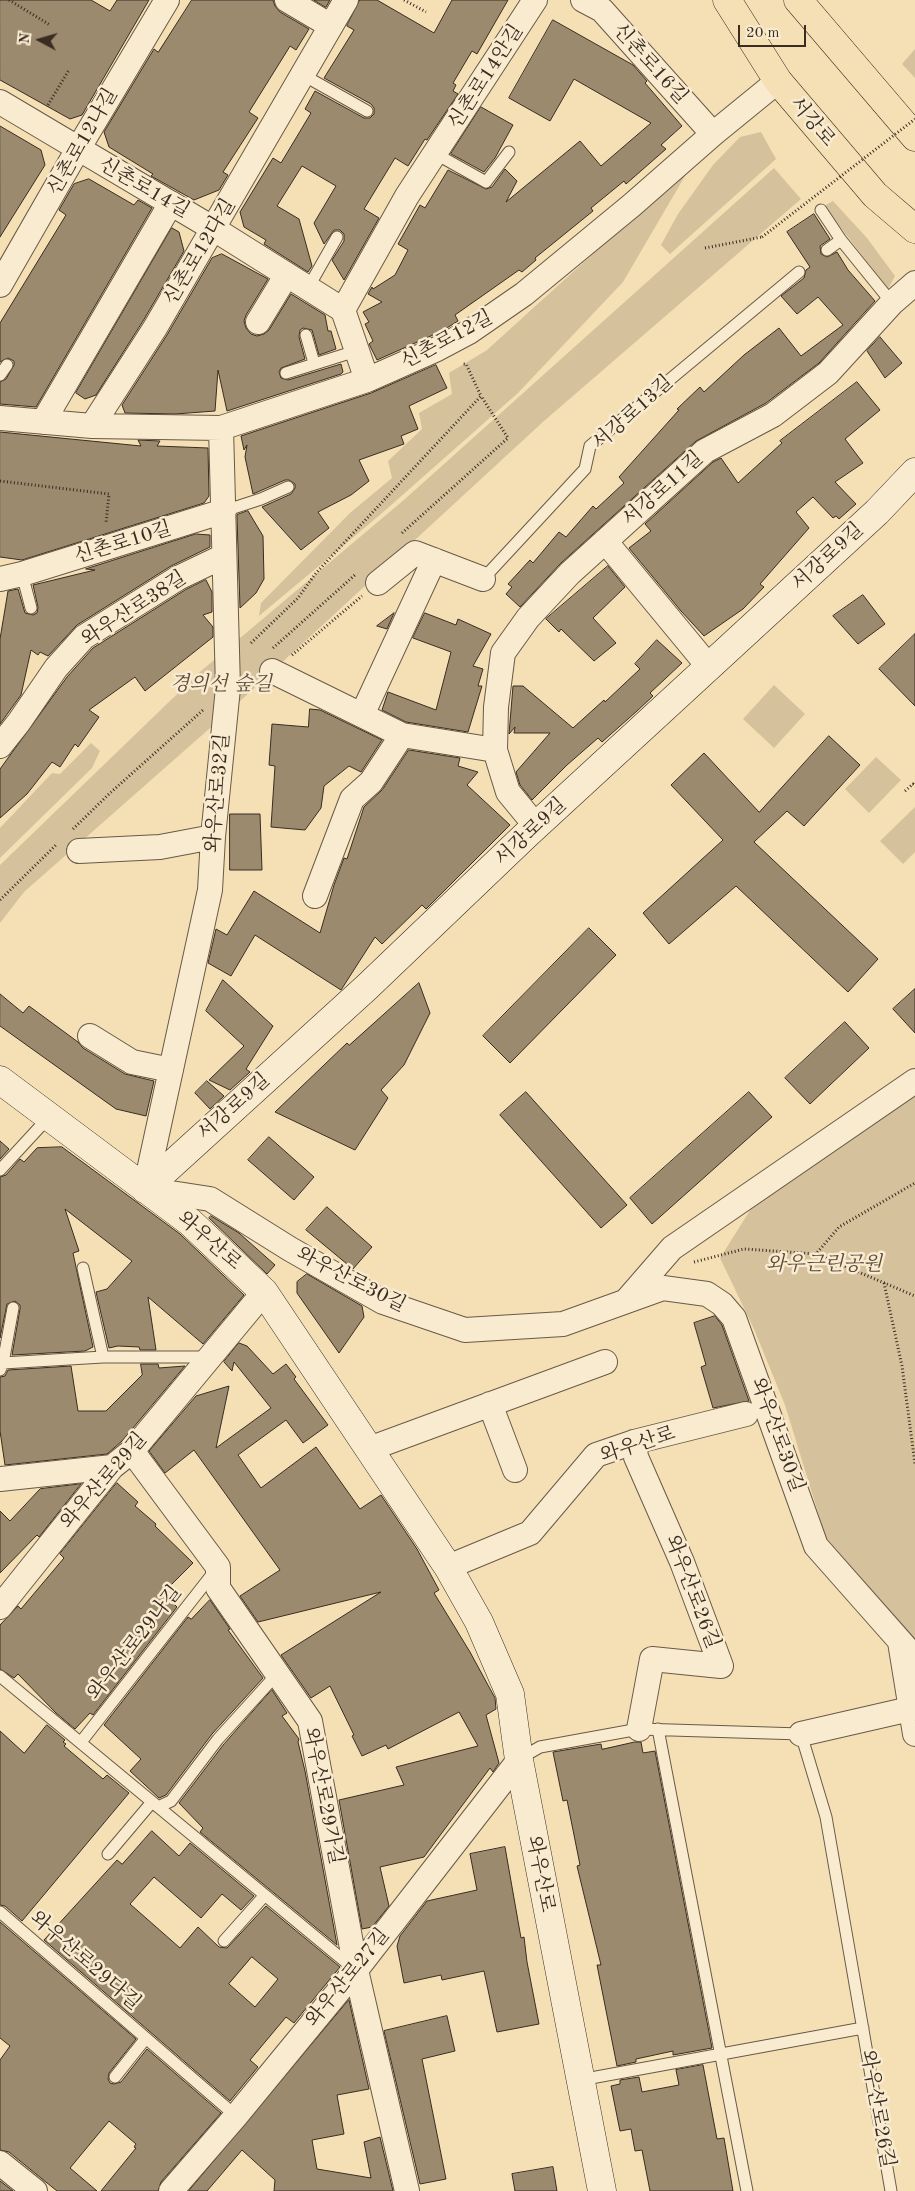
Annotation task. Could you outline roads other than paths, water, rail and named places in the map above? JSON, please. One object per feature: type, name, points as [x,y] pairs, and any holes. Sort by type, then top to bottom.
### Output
[{"type":"main road","name":"서강로","points":[[727,0],[778,81],[875,195],[915,229]]},
{"type":"main road","points":[[800,1],[915,137]]},
{"type":"street","name":"신촌로12나길","points":[[0,285],[167,0]]},
{"type":"street","points":[[287,0],[331,26]]},
{"type":"street","name":"신촌로12다길","points":[[92,426],[214,229],[346,0]]},
{"type":"street","name":"신촌로14안길","points":[[343,310],[407,196],[535,0]]},
{"type":"street","name":"신촌로16길","points":[[598,3],[712,134]]},
{"type":"street","name":"신촌로12길","points":[[0,418],[92,426],[221,428],[367,380],[437,349],[469,332],[524,294],[625,211],[712,134],[778,81]]},
{"type":"street","name":"신촌로14길","points":[[0,102],[214,229],[286,276],[343,310]]},
{"type":"street","points":[[43,422],[171,203]]},
{"type":"street","points":[[258,322],[286,276]]},
{"type":"street","name":"서강로11길","points":[[536,826],[508,792],[496,750],[496,707],[503,653],[528,618],[570,573],[705,451],[773,415],[828,373],[892,304],[915,283]]},
{"type":"street","points":[[343,310],[367,380]]},
{"type":"street","name":"와우산로32길","points":[[145,1189],[210,890],[213,837],[228,688],[221,428]]},
{"type":"street","name":"서강로9길","points":[[145,1189],[367,987],[536,826],[877,512],[915,472]]},
{"type":"street","name":"신촌로10길","points":[[11,576],[224,511]]},
{"type":"street","points":[[605,541],[709,667]]},
{"type":"street","name":"서강로13길","points":[[369,576],[415,553],[483,579]]},
{"type":"street","name":"와우산로38길","points":[[0,746],[56,668],[84,637],[178,578],[224,556]]},
{"type":"street","points":[[362,715],[434,560]]},
{"type":"street","points":[[272,660],[362,715],[402,735],[496,750]]},
{"type":"street","points":[[315,896],[352,799],[372,782],[402,735]]},
{"type":"street","points":[[69,842],[160,847],[213,837]]},
{"type":"street","points":[[90,1036],[132,1062],[171,1070]]},
{"type":"street","name":"와우산로","points":[[0,1080],[48,1118],[190,1222],[264,1292],[448,1567],[479,1622],[510,1694],[519,1760],[602,2191]]},
{"type":"street","name":"와우산로30길","points":[[625,1302],[672,1248],[915,1082]]},
{"type":"street","name":"와우산로30길","points":[[145,1189],[210,1198],[290,1249],[383,1302],[465,1330],[563,1324],[663,1288],[707,1294],[722,1304],[734,1318],[816,1546],[908,1650],[910,1709]]},
{"type":"street","name":"와우산로29길","points":[[0,1607],[112,1467],[132,1451],[264,1292]]},
{"type":"street","points":[[369,1449],[604,1362]]},
{"type":"street","points":[[490,1404],[515,1470]]},
{"type":"street","name":"와우산로","points":[[448,1567],[530,1533],[596,1455],[634,1442],[746,1414]]},
{"type":"street","name":"와우산로26길","points":[[634,1442],[636,1457],[682,1562],[721,1666],[652,1659],[649,1729]]},
{"type":"street","points":[[132,1451],[218,1567]]},
{"type":"street","points":[[0,1479],[112,1467]]},
{"type":"street","name":"와우산로29가길","points":[[218,1567],[218,1588],[310,1721],[356,1970],[407,2191]]},
{"type":"street","points":[[801,1734],[910,1709],[915,1734]]},
{"type":"street","name":"와우산로27길","points":[[171,2191],[236,2116],[356,1970],[519,1760]]},
{"type":"street","points":[[0,2163],[30,2189]]},
{"type":"lane","points":[[303,75],[367,111]]},
{"type":"lane","points":[[436,154],[486,182],[509,152]]},
{"type":"lane","points":[[821,210],[841,240],[892,304]]},
{"type":"lane","points":[[308,288],[337,237]]},
{"type":"lane","points":[[827,250],[841,240]]},
{"type":"lane","name":"서강로13길","points":[[483,579],[585,469],[590,446],[799,272]]},
{"type":"lane","points":[[306,335],[314,363]]},
{"type":"lane","points":[[286,373],[356,351]]},
{"type":"lane","points":[[0,375],[7,365]]},
{"type":"lane","points":[[224,511],[261,499],[288,487]]},
{"type":"lane","name":"신촌로10길","points":[[11,576],[31,608]]},
{"type":"lane","points":[[0,1170],[48,1118]]},
{"type":"lane","points":[[83,1268],[103,1357]]},
{"type":"lane","points":[[13,1308],[1,1367],[103,1357],[210,1357]]},
{"type":"lane","name":"와우산로29나길","points":[[81,1742],[218,1567]]},
{"type":"lane","points":[[108,1854],[155,1804],[171,1801],[218,1739],[277,1674]]},
{"type":"lane","points":[[0,1676],[356,1970]]},
{"type":"lane","points":[[519,1760],[540,1747],[649,1729],[801,1734]]},
{"type":"lane","name":"와우산로26길","points":[[649,1729],[721,2054],[747,2191]]},
{"type":"lane","name":"와우산로26길","points":[[801,1734],[826,1817],[891,2191]]},
{"type":"lane","points":[[224,1941],[265,1896]]},
{"type":"lane","name":"와우산로29다길","points":[[0,1912],[236,2116]]},
{"type":"lane","name":"와우산로26길","points":[[580,2080],[863,2028]]},
{"type":"lane","name":"와우산로29다길","points":[[115,2077],[146,2038]]},
{"type":"park label","name":"경의선 숲길","points":[[221,685]]},
{"type":"park label","name":"와우근린공원","points":[[824,1265]]}]
